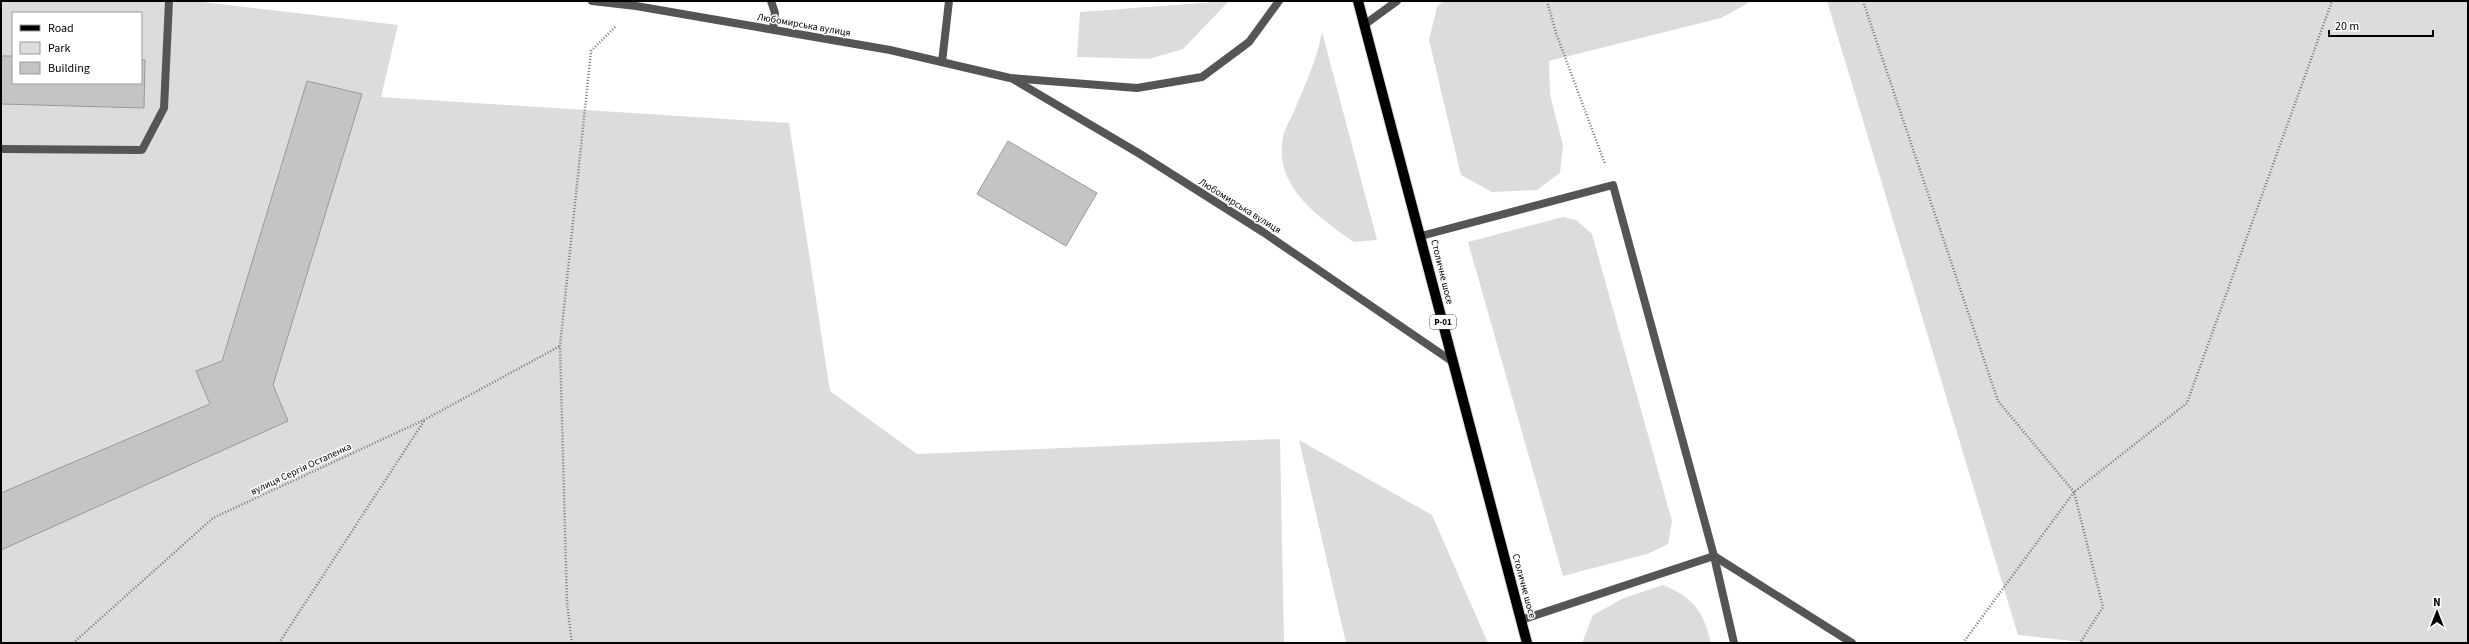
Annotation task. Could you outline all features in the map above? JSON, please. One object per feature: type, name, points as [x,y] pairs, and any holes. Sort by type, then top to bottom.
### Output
[{"type":"main road","name":"Столичне шосе","points":[[1358,1],[1527,643]]},
{"type":"street","points":[[1,149],[142,150],[164,108],[169,1]]},
{"type":"street","name":"Любомирська вулиця","points":[[592,1],[636,6],[890,50],[1010,78],[1137,88],[1202,77],[1249,42],[1279,1]]},
{"type":"street","points":[[771,1],[775,13],[773,29]]},
{"type":"street","points":[[942,62],[949,1]]},
{"type":"street","points":[[1364,25],[1397,1]]},
{"type":"street","name":"Любомирська вулиця","points":[[1010,78],[1140,154],[1263,232],[1453,362]]},
{"type":"street","points":[[1421,236],[1613,185],[1714,556],[1734,643]]},
{"type":"street","points":[[1521,620],[1714,556]]},
{"type":"street","points":[[1714,556],[1852,643]]},
{"type":"path","points":[[1547,1],[1556,33],[1613,185]]},
{"type":"path","points":[[1863,1],[1998,401],[2074,492],[2103,607],[2080,643]]},
{"type":"path","points":[[1963,643],[2074,492],[2188,403],[2332,1]]},
{"type":"path","points":[[572,643],[567,603],[560,346],[591,51],[636,6]]},
{"type":"path","name":"вулиця Сергія Остапенка","points":[[73,643],[213,518],[424,420],[560,346]]},
{"type":"path","points":[[279,643],[424,420]]},
{"type":"green space","points":[[1,1],[194,1],[398,25],[381,97],[789,123],[830,391],[917,454],[1280,439],[1284,643],[1,643]]},
{"type":"green space","points":[[1229,1],[1183,49],[1149,59],[1077,57],[1080,12]]},
{"type":"green space","points":[[1443,1],[1752,1],[1721,18],[1549,61],[1550,95],[1563,145],[1560,173],[1537,190],[1492,192],[1461,175],[1429,40],[1437,7]]},
{"type":"green space","points":[[1827,1],[2468,1],[2468,643],[2089,643],[2018,635]]},
{"type":"green space","points":[[1322,32],[1377,240],[1354,242],[1327,222],[1302,199],[1292,186],[1285,171],[1282,155],[1283,137],[1311,71]]},
{"type":"green space","points":[[1563,217],[1576,220],[1592,234],[1672,521],[1668,544],[1647,554],[1563,576],[1468,242]]},
{"type":"green space","points":[[1299,440],[1432,515],[1488,643],[1346,643]]},
{"type":"green space","points":[[1663,585],[1682,595],[1696,607],[1704,622],[1711,643],[1582,643],[1593,615],[1624,598]]},
{"type":"building","points":[[1,56],[12,56],[12,84],[142,84],[142,60],[145,60],[144,108],[1,104]]},
{"type":"building","points":[[307,81],[362,94],[273,385],[288,421],[1,550],[1,493],[210,404],[196,371],[222,361]]},
{"type":"building","points":[[1008,141],[1097,193],[1066,246],[977,194]]}]
